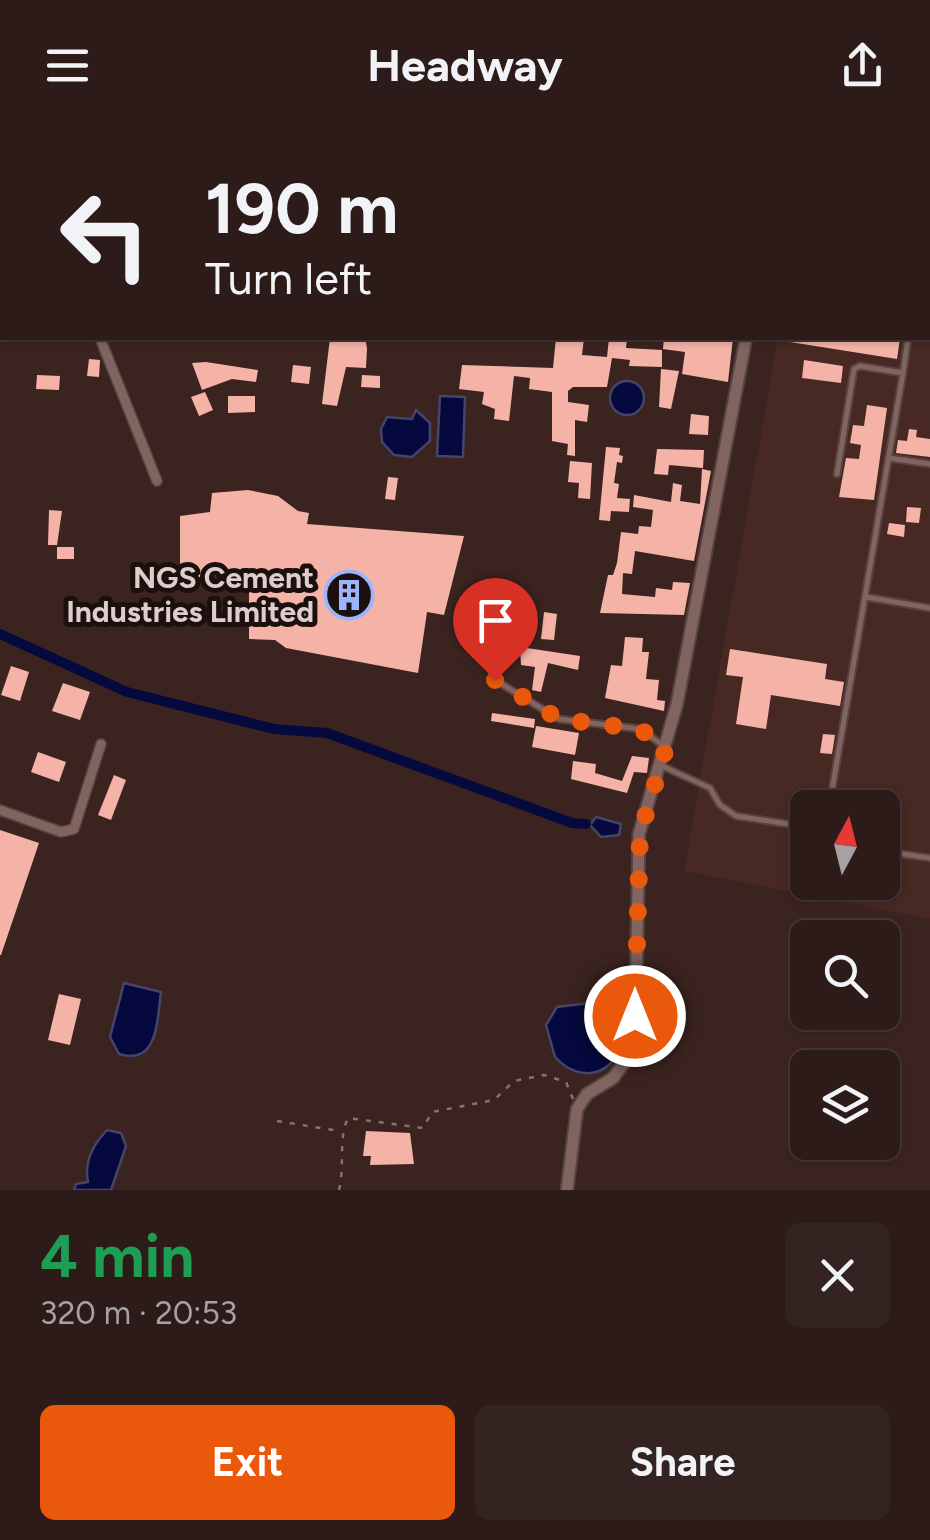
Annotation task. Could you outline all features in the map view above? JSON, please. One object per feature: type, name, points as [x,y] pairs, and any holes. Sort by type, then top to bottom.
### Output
[{"type":"street","points":[[101,340],[157,481]]},
{"type":"street","points":[[567,1190],[576,1150],[577,1109],[588,1094],[613,1078],[636,1048],[634,911],[640,834],[666,748],[746,340]]},
{"type":"street","points":[[0,810],[61,832],[74,829],[101,744]]},
{"type":"lane","points":[[832,790],[908,340]]},
{"type":"lane","points":[[837,474],[854,369],[860,366],[903,373]]},
{"type":"lane","points":[[889,458],[930,464]]},
{"type":"lane","points":[[866,597],[930,608]]},
{"type":"lane","points":[[496,650],[495,680],[520,697],[559,719],[640,729],[666,748]]},
{"type":"lane","points":[[662,766],[710,788],[720,805],[736,816],[790,824]]},
{"type":"lane","points":[[900,854],[930,858]]},
{"type":"path","points":[[340,1190],[344,1170],[341,1132],[348,1118],[364,1117],[405,1128],[423,1128],[432,1112],[494,1100],[514,1081],[544,1075],[566,1082],[577,1109]]},
{"type":"path","points":[[278,1120],[341,1132]]},
{"type":"shaded area","points":[[778,340],[930,340],[930,919],[833,900],[900,900],[900,790],[790,790],[790,892],[684,871]]},
{"type":"shaded area","points":[[627,381],[639,386],[644,398],[639,410],[627,415],[615,410],[610,398],[615,386]]},
{"type":"shaded area","points":[[440,396],[465,397],[463,457],[437,456]]},
{"type":"shaded area","points":[[416,410],[430,423],[430,441],[412,457],[394,455],[382,442],[381,429],[387,417],[412,419]]},
{"type":"shaded area","points":[[596,817],[621,824],[619,835],[601,837],[590,825]]},
{"type":"shaded area","points":[[124,983],[161,992],[153,1038],[141,1053],[132,1056],[119,1054],[110,1037]]},
{"type":"shaded area","points":[[598,1002],[611,1012],[615,1042],[611,1063],[597,1072],[582,1073],[555,1057],[546,1025],[557,1007]]},
{"type":"shaded area","points":[[107,1130],[121,1133],[126,1146],[111,1190],[74,1190],[76,1184],[88,1182],[91,1154]]},
{"type":"building","points":[[330,340],[365,340],[366,368],[346,367],[337,406],[322,404]]},
{"type":"building","points":[[556,340],[584,340],[582,355],[607,357],[609,340],[627,340],[626,348],[662,350],[662,367],[629,366],[630,360],[612,358],[607,387],[573,387],[568,391],[568,402],[589,405],[587,422],[575,420],[575,456],[567,455],[568,444],[552,441],[552,392],[529,389],[530,378],[514,376],[509,421],[494,419],[495,409],[482,404],[484,392],[459,389],[462,365],[553,368]]},
{"type":"building","points":[[664,340],[733,340],[728,382],[682,374],[685,352],[663,349]]},
{"type":"building","points":[[790,340],[900,340],[897,359]]},
{"type":"building","points":[[89,359],[100,360],[99,377],[87,376]]},
{"type":"building","points":[[804,360],[843,366],[841,383],[802,378]]},
{"type":"building","points":[[192,363],[258,370],[256,382],[232,379],[202,390]]},
{"type":"building","points":[[293,365],[311,367],[309,384],[291,382]]},
{"type":"building","points":[[661,369],[679,371],[671,409],[659,407]]},
{"type":"building","points":[[37,375],[60,376],[59,390],[36,389]]},
{"type":"building","points":[[362,375],[380,376],[380,388],[361,387]]},
{"type":"building","points":[[205,392],[213,410],[199,416],[191,397]]},
{"type":"building","points":[[228,396],[255,396],[255,412],[228,413]]},
{"type":"building","points":[[867,405],[887,408],[874,500],[839,497],[846,458],[859,459],[861,445],[850,443],[853,425],[864,426]]},
{"type":"building","points":[[691,414],[709,416],[708,435],[689,434]]},
{"type":"building","points":[[909,429],[917,430],[916,437],[930,439],[930,457],[896,453],[898,440],[907,441]]},
{"type":"building","points":[[606,447],[620,448],[622,463],[617,462],[614,483],[619,484],[617,498],[630,499],[629,512],[611,511],[610,521],[599,520]]},
{"type":"building","points":[[657,449],[704,450],[703,468],[669,465],[668,475],[654,474]]},
{"type":"building","points":[[570,461],[592,463],[590,499],[578,498],[579,483],[568,482]]},
{"type":"building","points":[[702,469],[711,471],[694,561],[635,551],[632,574],[623,573],[622,594],[655,597],[656,588],[672,590],[673,582],[690,583],[684,615],[600,613],[608,575],[613,575],[617,563],[621,532],[638,534],[639,526],[651,527],[653,510],[633,507],[634,495],[671,502],[673,483],[682,485],[680,501],[700,504]]},
{"type":"building","points":[[388,477],[398,478],[395,500],[385,499]]},
{"type":"building","name":"NGS Cement Industries Limited","points":[[248,490],[278,496],[298,511],[309,513],[307,524],[464,536],[444,615],[427,612],[418,673],[286,648],[275,640],[249,639],[249,573],[180,579],[180,516],[210,512],[212,493]]},
{"type":"building","points":[[907,507],[921,508],[919,523],[906,522]]},
{"type":"building","points":[[49,510],[62,511],[57,545],[48,545]]},
{"type":"building","points":[[889,523],[905,525],[904,537],[887,534]]},
{"type":"building","points":[[57,547],[74,547],[74,559],[57,559]]},
{"type":"building","points":[[544,612],[557,614],[554,640],[541,639]]},
{"type":"building","points":[[625,637],[643,638],[642,652],[649,652],[646,679],[659,680],[657,700],[665,701],[664,711],[605,698],[611,665],[622,666]]},
{"type":"building","points":[[520,647],[580,656],[578,670],[548,663],[541,692],[532,690],[535,667],[521,665]]},
{"type":"building","points":[[730,649],[827,664],[825,679],[844,682],[840,706],[771,695],[766,729],[736,724],[743,677],[726,675]]},
{"type":"building","points":[[11,666],[29,672],[20,701],[1,695]]},
{"type":"building","points":[[63,683],[90,692],[80,720],[52,711]]},
{"type":"building","points":[[492,713],[535,719],[534,728],[491,721]]},
{"type":"building","points":[[536,726],[579,733],[575,755],[532,747]]},
{"type":"building","points":[[823,734],[835,735],[832,754],[820,753]]},
{"type":"building","points":[[38,752],[66,762],[59,782],[31,772]]},
{"type":"building","points":[[632,756],[649,758],[647,773],[634,772],[627,793],[571,779],[573,761],[596,764],[595,773],[622,781]]},
{"type":"building","points":[[114,775],[126,780],[111,820],[98,815]]},
{"type":"building","points":[[0,830],[39,843],[1,955],[0,955]]},
{"type":"building","points":[[59,994],[81,999],[70,1045],[48,1040]]},
{"type":"building","points":[[366,1131],[410,1133],[414,1164],[370,1165],[371,1156],[363,1156]]},
{"type":"waterway","points":[[0,634],[127,692],[274,729],[327,733],[572,823],[586,824]]},
{"type":"place","name":"NGS Cement Industries Limited","points":[[349,595]]},
{"type":"route","points":[[495,680],[559,719],[640,729],[666,748],[640,834],[634,911],[635,1016]]}]
